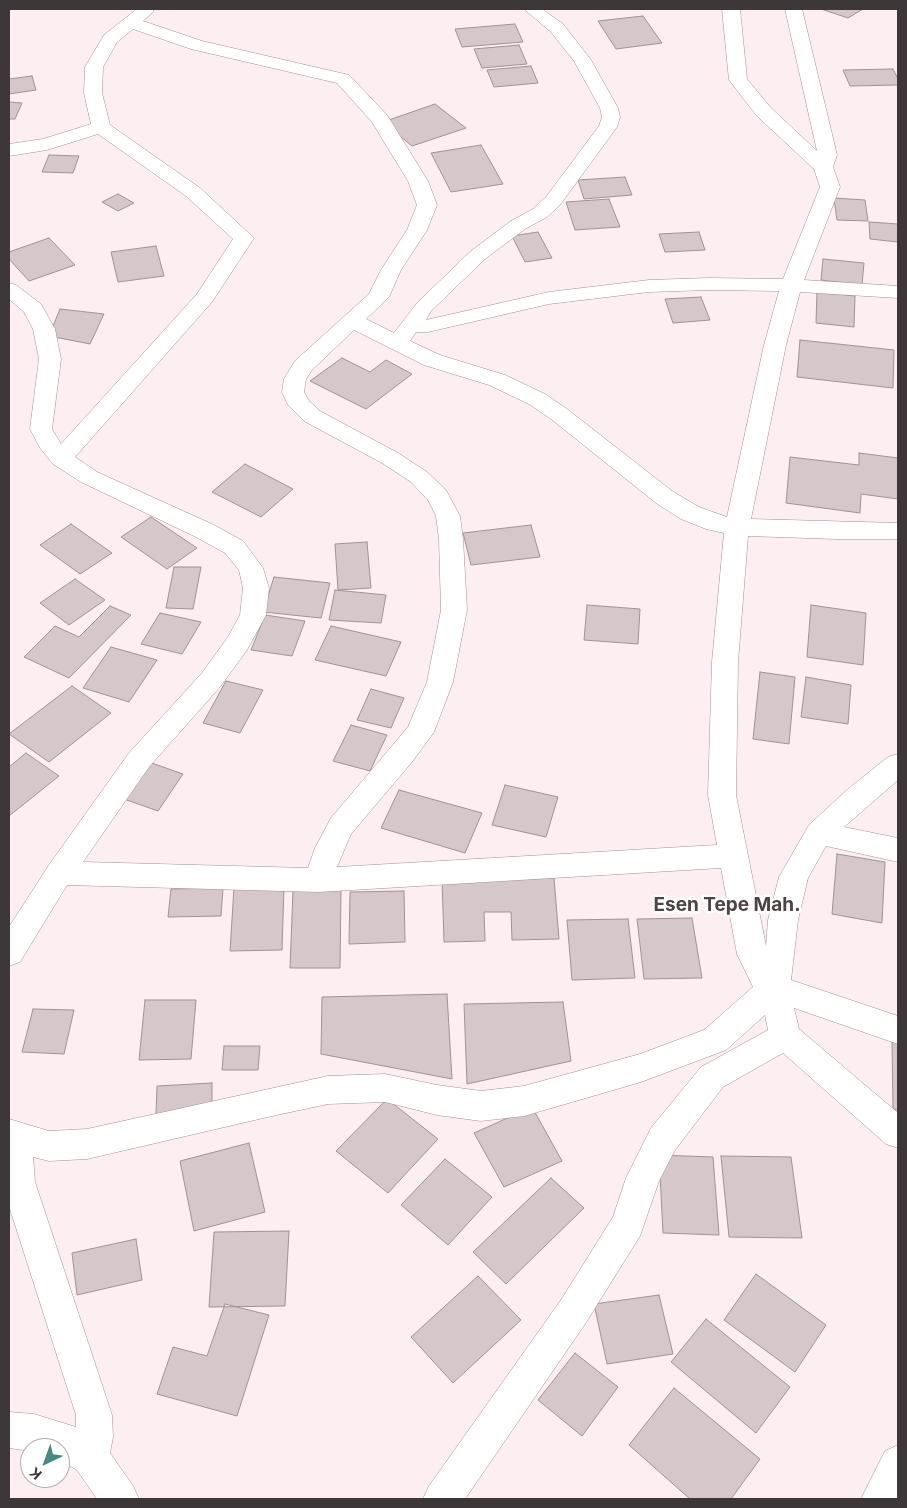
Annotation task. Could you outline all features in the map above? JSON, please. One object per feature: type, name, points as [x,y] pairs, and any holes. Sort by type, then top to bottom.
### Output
[{"type":"street","points":[[61,459],[205,298],[244,238],[193,192],[101,127],[93,93],[94,67],[110,39],[148,9]]},
{"type":"street","points":[[398,345],[424,306],[478,255],[518,225],[540,213],[553,201],[608,127],[611,117],[609,108],[582,60],[556,28],[532,9]]},
{"type":"street","points":[[731,9],[738,80],[764,112],[823,167],[830,187],[791,285],[775,345],[737,527],[725,662],[722,795],[752,954],[762,976],[774,988],[898,1030]]},
{"type":"street","points":[[794,9],[827,155],[823,167]]},
{"type":"street","points":[[131,23],[198,45],[343,79],[380,119],[418,181],[427,205],[417,230],[391,270],[378,297],[303,366],[295,379],[293,392],[299,406],[312,416],[390,458],[419,477],[438,496],[448,516],[454,610],[440,682],[420,732],[341,826],[318,880]]},
{"type":"street","points":[[9,150],[47,144],[101,127]]},
{"type":"street","points":[[409,326],[428,326],[505,306],[597,291],[649,286],[708,284],[791,285],[898,292]]},
{"type":"street","points":[[9,289],[33,309],[44,329],[50,359],[41,429],[48,443],[61,459],[89,477],[205,530],[234,547],[251,568],[256,588],[253,614],[238,643],[211,680],[139,760],[59,873],[9,953]]},
{"type":"street","points":[[352,320],[398,345],[432,360],[498,380],[530,395],[560,414],[664,497],[690,513],[715,523],[737,527],[836,531],[898,531]]},
{"type":"street","points":[[898,764],[819,833],[794,877],[783,920],[780,955],[774,988],[785,1036],[898,1134]]},
{"type":"street","points":[[819,833],[898,850]]},
{"type":"street","points":[[59,873],[318,880],[733,856]]},
{"type":"street","points":[[90,1458],[94,1437],[94,1415],[18,1182],[14,1137],[49,1146],[87,1144],[328,1090],[385,1088],[437,1100],[481,1106],[524,1100],[641,1068],[716,1040],[774,988]]},
{"type":"street","points":[[442,1499],[573,1312],[628,1225],[643,1178],[663,1139],[712,1077],[785,1036]]},
{"type":"street","points":[[9,1430],[34,1433],[66,1442],[90,1458],[120,1499]]},
{"type":"street","points":[[880,1499],[898,1464]]},
{"type":"building","points":[[821,9],[863,9],[848,18]]},
{"type":"building","points":[[643,16],[662,43],[616,49],[598,21]]},
{"type":"building","points":[[515,24],[523,42],[462,47],[455,29]]},
{"type":"building","points":[[519,45],[527,64],[482,68],[474,49]]},
{"type":"building","points":[[531,66],[538,83],[494,87],[487,70]]},
{"type":"building","points":[[893,69],[898,79],[898,85],[850,86],[843,70]]},
{"type":"building","points":[[32,76],[36,90],[9,94],[9,79]]},
{"type":"building","points":[[9,102],[22,103],[15,119],[9,119]]},
{"type":"building","points":[[435,104],[466,128],[412,146],[383,122]]},
{"type":"building","points":[[481,145],[503,184],[451,192],[431,153]]},
{"type":"building","points":[[49,155],[79,156],[73,173],[42,172]]},
{"type":"building","points":[[625,177],[632,195],[584,199],[578,180]]},
{"type":"building","points":[[118,194],[134,203],[118,211],[102,202]]},
{"type":"building","points":[[834,198],[865,200],[868,221],[837,220]]},
{"type":"building","points":[[609,199],[620,227],[575,230],[566,202]]},
{"type":"building","points":[[869,222],[898,224],[898,242],[870,239]]},
{"type":"building","points":[[538,232],[552,258],[525,262],[512,236]]},
{"type":"building","points":[[699,232],[705,250],[665,252],[659,234]]},
{"type":"building","points":[[49,238],[75,265],[29,281],[9,259],[9,252]]},
{"type":"building","points":[[156,246],[164,276],[118,282],[111,252]]},
{"type":"building","points":[[823,259],[864,263],[862,285],[821,280]]},
{"type":"building","points":[[817,292],[855,296],[854,327],[816,323]]},
{"type":"building","points":[[701,297],[710,320],[673,323],[665,299]]},
{"type":"building","points":[[60,309],[104,314],[90,344],[49,336]]},
{"type":"building","points":[[800,340],[894,350],[893,388],[797,377]]},
{"type":"building","points":[[342,358],[370,372],[386,360],[412,374],[366,409],[310,381]]},
{"type":"building","points":[[859,453],[898,458],[898,499],[861,494],[860,513],[786,503],[790,457],[859,465]]},
{"type":"building","points":[[245,464],[293,489],[261,517],[212,492]]},
{"type":"building","points":[[151,517],[197,548],[167,569],[121,537]]},
{"type":"building","points":[[71,524],[112,553],[80,574],[40,545]]},
{"type":"building","points":[[531,525],[540,557],[471,565],[463,533]]},
{"type":"building","points":[[367,542],[371,588],[338,590],[335,544]]},
{"type":"building","points":[[174,567],[201,567],[193,609],[166,608]]},
{"type":"building","points":[[274,577],[330,583],[321,618],[263,612]]},
{"type":"building","points":[[75,579],[105,600],[69,625],[40,603]]},
{"type":"building","points":[[335,590],[386,595],[381,623],[329,620]]},
{"type":"building","points":[[587,605],[640,609],[638,644],[584,640]]},
{"type":"building","points":[[811,605],[866,613],[863,665],[807,657]]},
{"type":"building","points":[[110,606],[131,615],[69,678],[24,657],[55,626],[79,637]]},
{"type":"building","points":[[160,613],[201,622],[182,654],[141,644]]},
{"type":"building","points":[[265,615],[305,621],[292,656],[251,650]]},
{"type":"building","points":[[331,626],[401,642],[386,676],[315,660]]},
{"type":"building","points":[[111,647],[157,660],[129,702],[83,688]]},
{"type":"building","points":[[760,672],[795,677],[789,744],[753,739]]},
{"type":"building","points":[[806,677],[851,685],[848,724],[801,717]]},
{"type":"building","points":[[226,681],[263,690],[240,733],[203,723]]},
{"type":"building","points":[[72,686],[111,713],[49,762],[9,734]]},
{"type":"building","points":[[371,689],[404,698],[391,728],[357,720]]},
{"type":"building","points":[[351,725],[387,735],[370,771],[333,761]]},
{"type":"building","points":[[26,753],[59,776],[9,816],[9,767]]},
{"type":"building","points":[[146,761],[183,774],[158,811],[121,798]]},
{"type":"building","points":[[505,785],[558,797],[546,837],[492,825]]},
{"type":"building","points":[[399,790],[482,813],[465,853],[381,828]]},
{"type":"building","points":[[837,854],[885,862],[882,923],[832,914]]},
{"type":"building","points":[[554,878],[559,939],[512,940],[511,912],[484,912],[485,941],[444,942],[442,880]]},
{"type":"building","points":[[284,887],[282,950],[230,951],[234,888]]},
{"type":"building","points":[[223,888],[221,916],[168,917],[171,889]]},
{"type":"building","points":[[341,889],[340,968],[290,968],[293,890]]},
{"type":"building","points":[[404,891],[405,942],[349,944],[350,892]]},
{"type":"building","points":[[692,918],[702,978],[644,979],[637,919]]},
{"type":"building","points":[[628,919],[635,978],[572,980],[567,920]]},
{"type":"building","points":[[447,994],[452,1079],[321,1054],[322,997]]},
{"type":"building","points":[[145,1000],[196,1000],[191,1059],[139,1060]]},
{"type":"building","points":[[563,1002],[571,1061],[467,1084],[464,1004]]},
{"type":"building","points":[[33,1009],[74,1010],[64,1054],[22,1052]]},
{"type":"building","points":[[892,1041],[898,1042],[898,1110],[893,1109]]},
{"type":"building","points":[[224,1046],[260,1046],[258,1070],[222,1070]]},
{"type":"building","points":[[212,1083],[212,1110],[156,1114],[157,1086]]},
{"type":"building","points":[[387,1099],[438,1139],[388,1193],[336,1151]]},
{"type":"building","points":[[532,1107],[562,1161],[504,1187],[474,1133]]},
{"type":"building","points":[[249,1143],[265,1212],[194,1231],[180,1161]]},
{"type":"building","points":[[659,1155],[713,1157],[719,1235],[663,1233]]},
{"type":"building","points":[[721,1156],[791,1157],[802,1238],[729,1237]]},
{"type":"building","points":[[445,1159],[492,1197],[448,1245],[401,1205]]},
{"type":"building","points":[[551,1178],[584,1208],[506,1284],[473,1252]]},
{"type":"building","points":[[289,1231],[285,1306],[209,1307],[214,1232]]},
{"type":"building","points":[[136,1239],[142,1280],[77,1295],[72,1253]]},
{"type":"building","points":[[756,1274],[826,1325],[795,1372],[724,1320]]},
{"type":"building","points":[[478,1276],[521,1320],[453,1383],[411,1337]]},
{"type":"building","points":[[659,1295],[673,1354],[607,1364],[594,1304]]},
{"type":"building","points":[[225,1304],[269,1315],[237,1416],[157,1394],[173,1347],[207,1356]]},
{"type":"building","points":[[706,1319],[790,1387],[756,1433],[671,1362]]},
{"type":"building","points":[[575,1353],[618,1387],[582,1436],[538,1400]]},
{"type":"building","points":[[674,1388],[760,1459],[731,1499],[690,1499],[629,1445]]},
{"type":"district","name":"Esen Tepe Mah.","points":[[727,905]]}]
